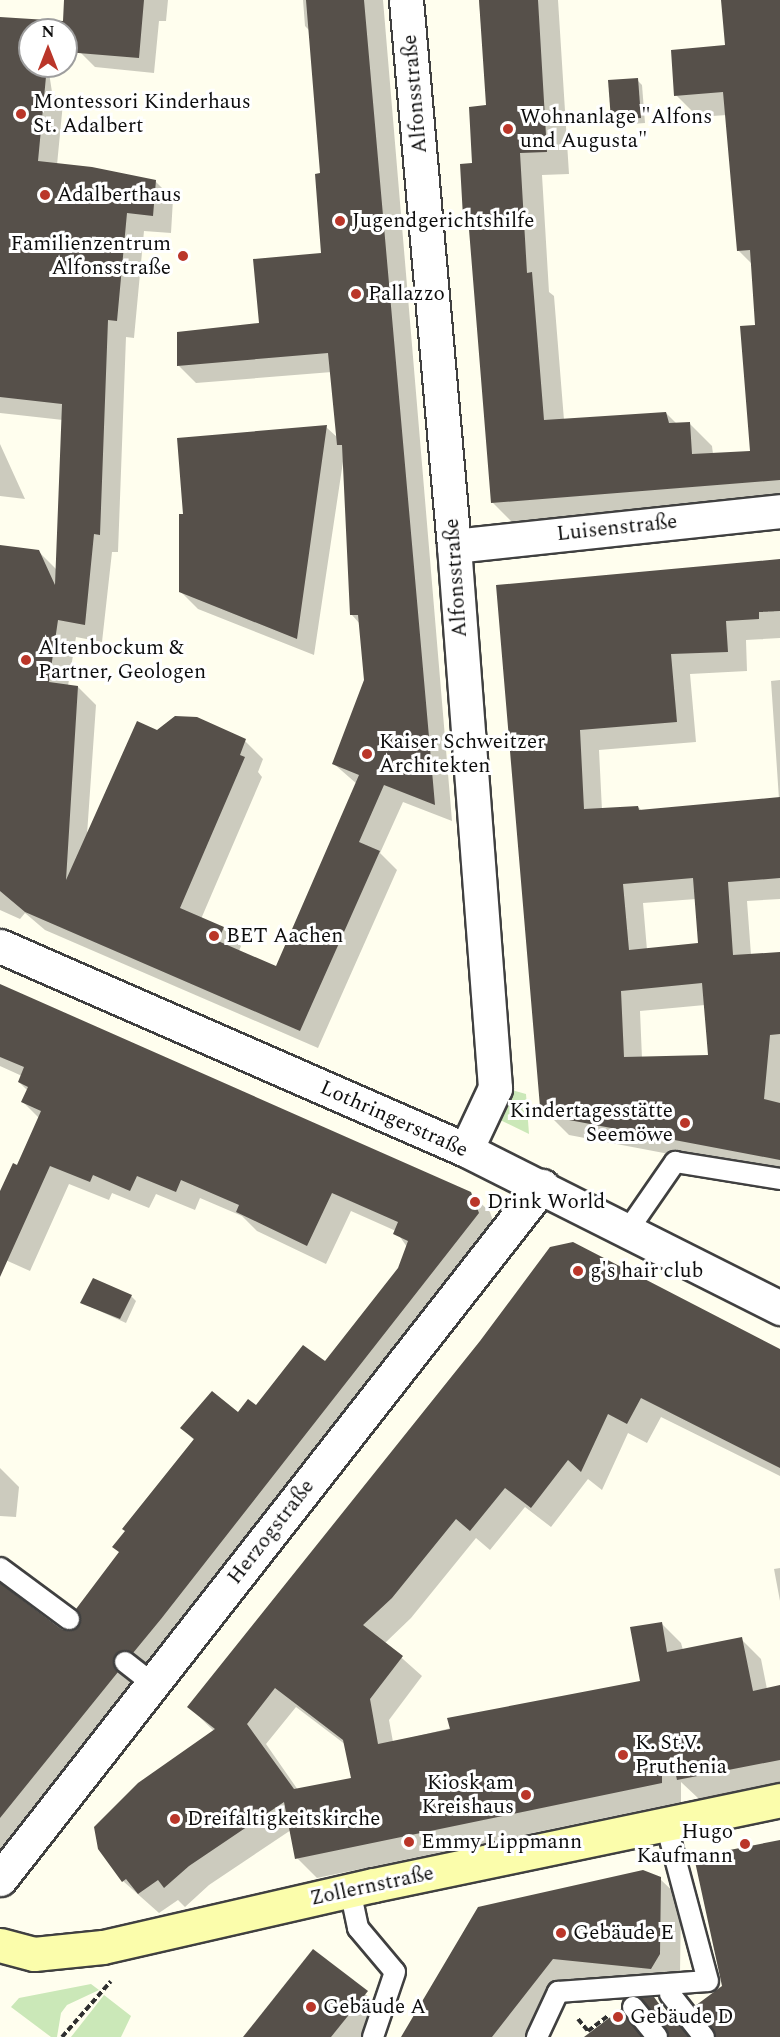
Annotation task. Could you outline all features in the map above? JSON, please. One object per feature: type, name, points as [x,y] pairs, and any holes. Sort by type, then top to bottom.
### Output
[{"type":"street","name":"Alfonsstraße","points":[[406,0],[454,546],[495,1088],[466,1150]]},
{"type":"street","name":"Luisenstraße","points":[[454,546],[780,511]]},
{"type":"street","name":"Lothringerstraße","points":[[0,946],[466,1150],[542,1186],[780,1308]]},
{"type":"street","name":"Herzogstraße","points":[[0,1878],[542,1186]]},
{"type":"street","name":"Zollernstraße","points":[[0,1945],[34,1954],[103,1947],[350,1890],[780,1800]]},
{"type":"lane","points":[[628,1230],[675,1162],[780,1179]]},
{"type":"lane","points":[[0,1568],[69,1619]]},
{"type":"lane","points":[[125,1662],[153,1684]]},
{"type":"lane","points":[[537,2037],[558,1992],[708,1981],[666,1824]]},
{"type":"lane","points":[[350,1890],[358,1928],[395,1972],[373,2037]]},
{"type":"lane","points":[[670,1994],[704,2037]]},
{"type":"lane","points":[[633,2007],[657,2037]]},
{"type":"path","points":[[62,2037],[115,1977],[104,1978]]},
{"type":"green space","points":[[508,1089],[526,1094],[529,1134],[498,1119]]},
{"type":"green space","points":[[91,1984],[99,1990],[67,2005],[61,2013],[57,2037],[51,2037],[11,2007],[19,1998]]},
{"type":"green space","points":[[104,1995],[131,2016],[121,2037],[71,2037]]},
{"type":"building","points":[[64,0],[144,0],[139,58],[78,53],[78,18],[63,18]]},
{"type":"building","points":[[306,0],[364,0],[435,805],[384,785],[359,842],[380,851],[300,1031],[25,912],[0,891],[0,545],[39,550],[55,585],[62,404],[0,397],[0,17],[18,18],[18,78],[46,78],[38,161],[92,167],[156,180],[153,216],[127,213],[117,321],[108,320],[100,535],[94,534],[85,625],[58,620],[49,682],[78,686],[66,880],[137,721],[157,730],[175,716],[197,717],[246,739],[240,755],[245,757],[180,908],[224,927],[218,941],[276,966],[359,775],[332,764],[364,680],[358,615],[350,615],[342,445],[337,445],[328,353],[177,366],[177,332],[259,323],[253,259],[321,253],[315,174],[320,173]]},
{"type":"building","points":[[479,0],[538,0],[547,152],[520,153],[527,273],[532,272],[544,420],[666,412],[669,423],[690,422],[692,454],[750,451],[740,326],[755,325],[750,250],[737,251],[723,92],[674,96],[671,50],[725,45],[721,0],[780,0],[780,480],[491,503],[468,217],[463,217],[460,164],[472,163],[469,107],[486,105]]},
{"type":"building","points":[[638,78],[641,118],[611,120],[608,80]]},
{"type":"building","points":[[327,425],[297,639],[179,592],[179,514],[183,514],[177,438]]},
{"type":"building","points":[[780,559],[780,611],[759,612],[759,619],[726,621],[728,652],[671,654],[677,722],[580,730],[584,809],[638,806],[639,810],[780,797],[780,878],[728,882],[733,955],[780,952],[780,1034],[770,1035],[764,1099],[780,1103],[780,1160],[548,1116],[540,1107],[496,585]],"holes":[[[693,878],[698,943],[629,950],[623,884]],[[702,983],[708,1055],[624,1057],[621,991]]]},
{"type":"building","points":[[0,984],[471,1192],[479,1213],[161,1619],[133,1653],[126,1650],[116,1654],[113,1661],[118,1672],[0,1818],[0,1583],[61,1629],[68,1631],[78,1627],[81,1620],[76,1609],[119,1552],[112,1547],[125,1531],[122,1529],[194,1439],[180,1428],[212,1391],[238,1412],[248,1399],[256,1405],[303,1345],[325,1361],[398,1268],[408,1241],[393,1234],[398,1222],[332,1193],[307,1246],[236,1212],[239,1205],[181,1180],[176,1192],[137,1176],[130,1191],[93,1175],[90,1182],[50,1166],[0,1277],[0,1191],[13,1163],[17,1165],[41,1111],[21,1102],[28,1087],[18,1082],[24,1067],[0,1057]]},
{"type":"building","points":[[573,1242],[780,1349],[780,1468],[641,1398],[627,1424],[608,1414],[581,1472],[568,1460],[531,1508],[505,1488],[470,1531],[456,1519],[392,1598],[363,1625],[403,1656],[370,1699],[378,1744],[450,1729],[447,1718],[640,1681],[630,1627],[662,1622],[667,1652],[742,1637],[753,1691],[780,1685],[780,1760],[677,1780],[673,1762],[662,1763],[662,1783],[295,1859],[284,1802],[189,1866],[164,1888],[158,1880],[138,1894],[126,1879],[122,1882],[98,1849],[94,1827],[138,1783],[215,1729],[187,1707],[480,1341],[550,1247]],"holes":[[[275,1688],[343,1740],[351,1778],[294,1789],[247,1724]]]},
{"type":"building","points":[[93,1278],[132,1295],[120,1319],[80,1303]]},
{"type":"building","points":[[780,1840],[780,2037],[716,2037],[695,2006],[722,1986],[694,1857]]},
{"type":"building","name":"Gebäude E","points":[[643,1870],[661,1877],[660,1954],[651,1969],[553,1959],[492,2037],[401,2037],[478,1907]]},
{"type":"building","name":"Gebäude A","points":[[313,1949],[368,1991],[331,2037],[243,2037]]},
{"type":"building","points":[[654,1997],[673,2023],[676,2021],[689,2037],[669,2037],[640,1998]]},
{"type":"building","name":"Gebäude D","points":[[621,2009],[642,2037],[584,2037]]},
{"type":"place","name":"Montessori Kinderhaus St. Adalbert","points":[[21,114]]},
{"type":"place","name":"Wohnanlage \"Alfons und Augusta\"","points":[[508,129]]},
{"type":"place","name":"Adalberthaus","points":[[45,195]]},
{"type":"place","name":"Jugendgerichtshilfe","points":[[340,221]]},
{"type":"place","name":"Familienzentrum Alfonsstraße","points":[[183,256]]},
{"type":"place","name":"Pallazzo","points":[[356,294]]},
{"type":"place","name":"Altenbockum & Partner, Geologen","points":[[26,660]]},
{"type":"place","name":"Kaiser Schweitzer Architekten","points":[[367,754]]},
{"type":"place","name":"BET Aachen","points":[[214,936]]},
{"type":"place","name":"Kindertagesstätte Seemöwe","points":[[685,1123]]},
{"type":"place","name":"Drink World","points":[[475,1202]]},
{"type":"place","name":"g's hair club","points":[[578,1271]]},
{"type":"place","name":"K. St.V. Pruthenia","points":[[623,1755]]},
{"type":"place","name":"Kiosk am Kreishaus","points":[[526,1795]]},
{"type":"place","name":"Dreifaltigkeitskirche","points":[[175,1819]]},
{"type":"place","name":"Emmy Lippmann","points":[[409,1842]]},
{"type":"place","name":"Hugo Kaufmann","points":[[745,1844]]},
{"type":"place","name":"Gebäude E","points":[[561,1933]]},
{"type":"place","name":"Gebäude A","points":[[311,2007]]},
{"type":"place","name":"Gebäude D","points":[[618,2017]]}]
